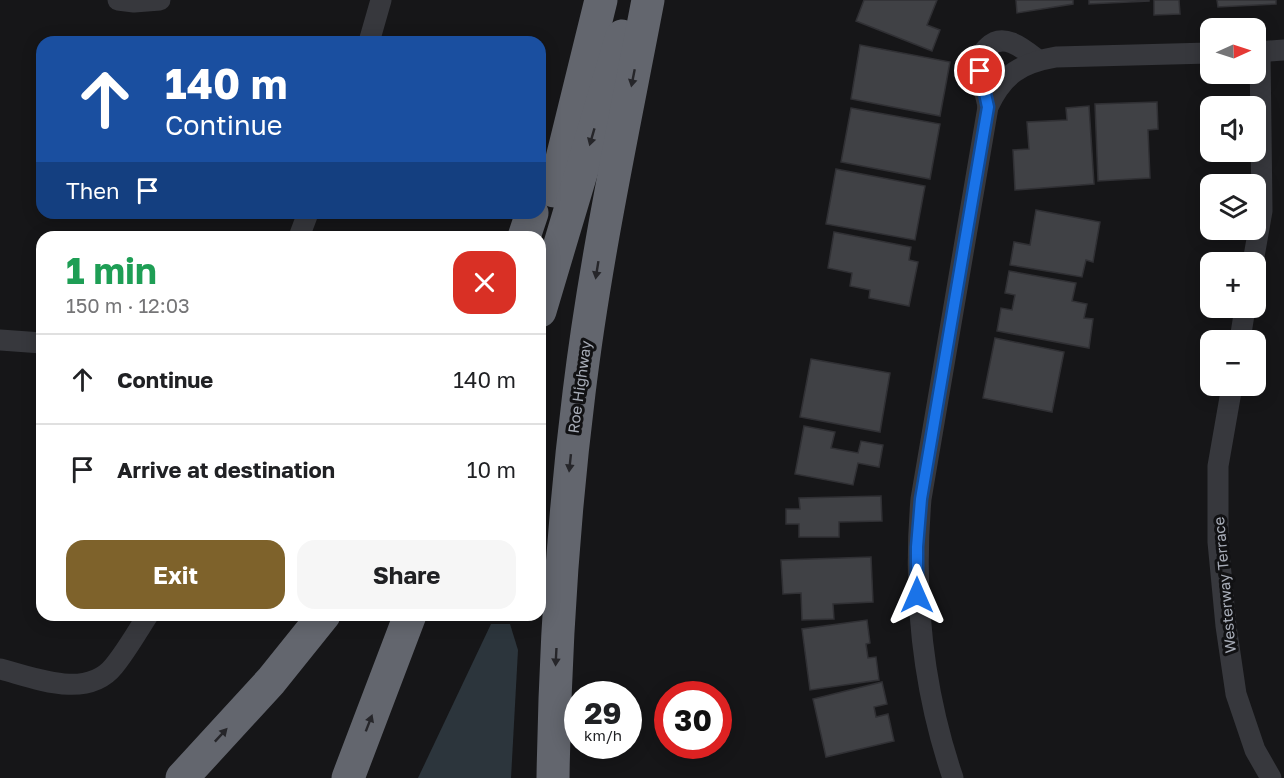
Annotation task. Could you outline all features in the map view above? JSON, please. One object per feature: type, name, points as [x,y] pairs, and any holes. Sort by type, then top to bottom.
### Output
[{"type":"highway","points":[[546,169],[600,0]]},
{"type":"highway","points":[[546,218],[558,179],[600,0]]},
{"type":"highway","points":[[546,291],[632,0]]},
{"type":"highway","name":"Roe Highway","points":[[553,778],[560,581],[579,391],[599,258],[648,0]]},
{"type":"highway","points":[[182,778],[271,681],[319,621]]},
{"type":"highway","points":[[348,778],[408,621]]},
{"type":"highway","points":[[371,778],[431,621]]},
{"type":"street","points":[[118,0],[134,2],[160,0]]},
{"type":"street","points":[[371,36],[381,0]]},
{"type":"street","points":[[953,778],[931,702],[921,641],[917,595],[917,547],[921,499],[988,107],[980,62],[987,48],[993,43],[1006,41],[1021,47],[1038,60]]},
{"type":"street","points":[[1266,51],[1284,50]]},
{"type":"street","points":[[988,107],[1006,78],[1017,69],[1038,60],[1056,57],[1200,53]]},
{"type":"street","points":[[1255,252],[1262,212],[1259,84]]},
{"type":"street","points":[[0,340],[36,343]]},
{"type":"street","name":"Westerway Terrace","points":[[1230,396],[1218,466],[1218,542],[1226,626],[1236,694],[1255,750],[1271,778]]},
{"type":"street","points":[[0,669],[66,684],[89,683],[102,677],[114,667],[144,621]]},
{"type":"shaded area","points":[[491,624],[510,624],[518,650],[511,778],[418,778]]},
{"type":"building","points":[[864,0],[937,0],[927,25],[940,30],[932,51],[856,21]]},
{"type":"building","points":[[1016,0],[1073,0],[1073,4],[1017,13]]},
{"type":"building","points":[[1089,0],[1149,0],[1149,1],[1089,4]]},
{"type":"building","points":[[1154,0],[1179,0],[1180,14],[1154,15]]},
{"type":"building","points":[[1217,0],[1276,0],[1276,4],[1218,7]]},
{"type":"building","points":[[860,45],[950,62],[940,116],[851,99]]},
{"type":"building","points":[[1157,102],[1158,129],[1148,130],[1150,178],[1098,181],[1095,104]]},
{"type":"building","points":[[1089,106],[1094,184],[1015,190],[1013,150],[1029,149],[1027,122],[1067,120],[1066,108]]},
{"type":"building","points":[[851,108],[940,124],[930,179],[841,162]]},
{"type":"building","points":[[836,169],[925,186],[915,240],[826,224]]},
{"type":"building","points":[[1036,210],[1100,222],[1093,262],[1086,260],[1082,277],[1010,265],[1014,242],[1030,245]]},
{"type":"building","points":[[834,232],[911,247],[909,260],[918,262],[909,306],[869,298],[870,290],[850,286],[852,273],[828,268]]},
{"type":"building","points":[[1009,271],[1076,283],[1072,301],[1087,304],[1084,318],[1093,319],[1089,348],[997,331],[1001,308],[1012,310],[1015,295],[1005,293]]},
{"type":"building","points":[[995,338],[1064,352],[1052,412],[983,398]]},
{"type":"building","points":[[811,359],[890,373],[880,432],[800,417]]},
{"type":"building","points":[[804,426],[835,432],[831,448],[858,453],[861,441],[883,445],[879,467],[858,463],[853,485],[795,474]]},
{"type":"building","points":[[881,496],[882,521],[839,522],[839,537],[799,537],[799,524],[786,524],[786,509],[800,509],[799,498]]},
{"type":"building","points":[[871,557],[873,602],[833,604],[834,619],[802,620],[801,593],[783,594],[781,560]]},
{"type":"building","points":[[867,620],[870,643],[866,644],[868,658],[876,657],[879,680],[810,690],[802,629]]},
{"type":"building","points":[[882,682],[887,704],[874,707],[876,717],[888,714],[894,741],[826,757],[813,699]]},
{"type":"route","points":[[917,595],[917,547],[921,499],[988,107],[980,71]]}]
